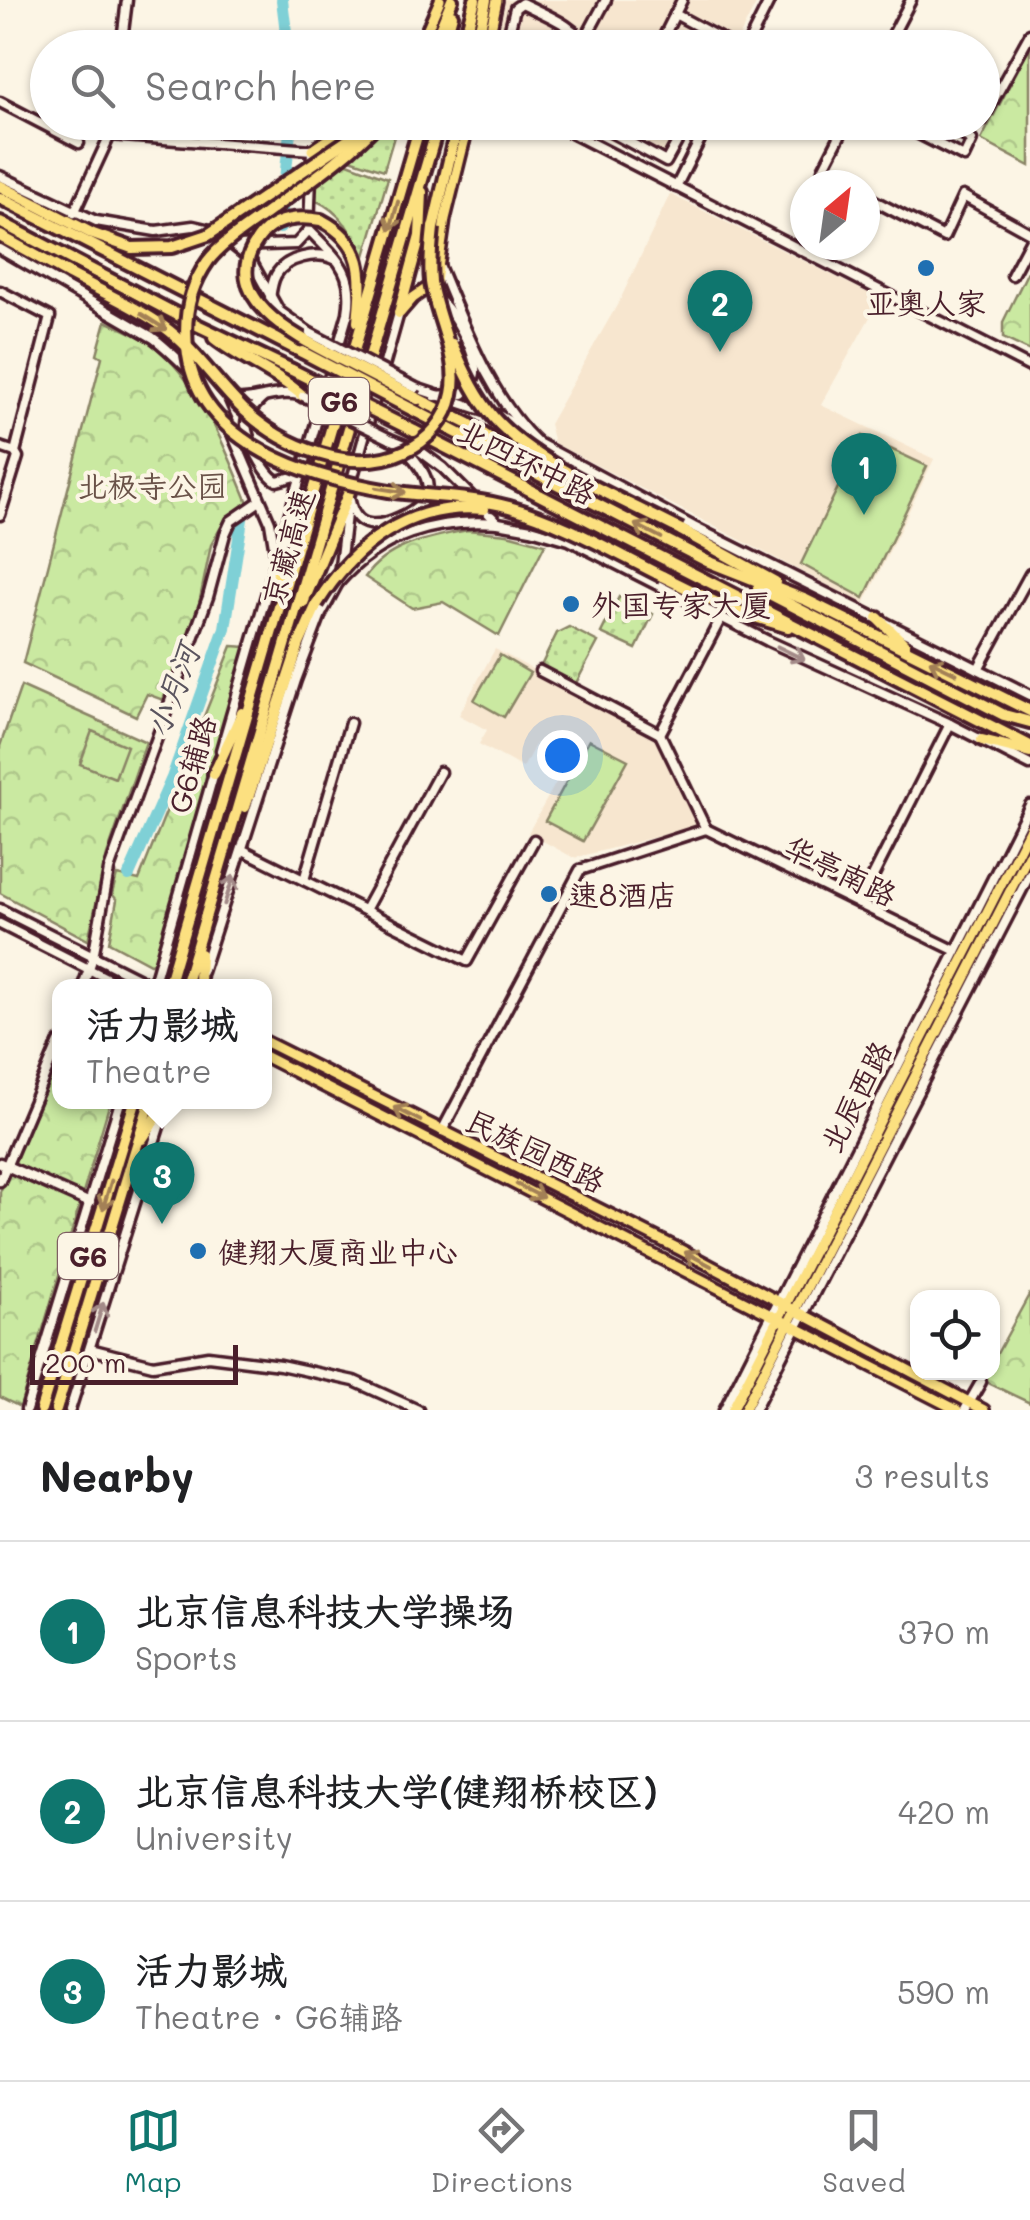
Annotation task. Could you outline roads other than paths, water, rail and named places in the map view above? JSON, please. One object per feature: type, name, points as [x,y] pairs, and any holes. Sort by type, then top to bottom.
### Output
[{"type":"highway","points":[[440,30],[454,0]]},
{"type":"highway","points":[[447,30],[454,0]]},
{"type":"highway","points":[[467,30],[475,0]]},
{"type":"highway","points":[[480,30],[486,0]]},
{"type":"highway","points":[[0,186],[94,234],[132,248],[172,248],[208,235],[350,140]]},
{"type":"highway","points":[[359,140],[210,258],[194,286],[186,322],[189,362],[200,392],[223,423],[300,467],[388,490],[504,506],[570,530],[729,609],[813,634]]},
{"type":"highway","name":"京藏高速","points":[[170,979],[416,140]]},
{"type":"highway","name":"京藏高速","points":[[187,979],[433,140]]},
{"type":"highway","points":[[0,236],[166,328],[240,407],[264,426],[311,450],[352,460],[385,458],[408,450],[428,436],[443,417],[452,396],[454,377],[431,282],[433,228],[454,140]]},
{"type":"highway","points":[[400,313],[423,219],[421,180]]},
{"type":"highway","name":"北四环中路","points":[[0,198],[302,352],[417,399],[543,477],[707,561],[806,600],[1030,711]]},
{"type":"highway","points":[[356,347],[360,262],[346,236],[321,220],[289,219],[272,225],[251,251],[247,269],[254,298],[288,332],[417,399]]},
{"type":"highway","name":"北四环中路","points":[[0,222],[813,634],[1030,749]]},
{"type":"highway","points":[[440,317],[469,382],[495,419],[511,434],[554,462],[806,600]]},
{"type":"highway","points":[[198,325],[237,356],[286,381],[304,396]]},
{"type":"highway","points":[[282,655],[348,492]]},
{"type":"highway","points":[[228,850],[256,781],[299,644],[333,579],[365,545],[382,532],[426,513],[467,507],[497,510],[570,530]]},
{"type":"highway","points":[[707,561],[1004,716],[1030,722]]},
{"type":"highway","points":[[277,563],[279,602]]},
{"type":"highway","points":[[878,618],[914,652]]},
{"type":"highway","points":[[214,774],[258,680]]},
{"type":"highway","points":[[982,740],[1030,749]]},
{"type":"highway","points":[[198,979],[200,936]]},
{"type":"highway","name":"G6","points":[[40,1410],[133,1109]]},
{"type":"highway","name":"G6","points":[[56,1410],[148,1109]]},
{"type":"highway","points":[[136,1148],[161,1109]]},
{"type":"main road","points":[[427,30],[440,0]]},
{"type":"main road","points":[[490,30],[497,0]]},
{"type":"main road","points":[[312,150],[326,140]]},
{"type":"main road","points":[[400,313],[436,282],[444,219],[464,140]]},
{"type":"main road","name":"北辰西路","points":[[744,1410],[793,1324],[936,1038],[1026,848],[1030,828]]},
{"type":"main road","name":"北辰西路","points":[[732,1410],[775,1315],[836,1206],[896,1079],[1026,848]]},
{"type":"main road","points":[[918,1028],[934,1016]]},
{"type":"main road","points":[[936,1038],[952,1024]]},
{"type":"main road","name":"民族园西路","points":[[272,1046],[781,1304],[967,1406],[984,1410]]},
{"type":"main road","name":"民族园西路","points":[[272,1060],[957,1410]]},
{"type":"main road","points":[[912,1102],[914,1080]]},
{"type":"main road","points":[[819,1223],[836,1206]]},
{"type":"street","points":[[123,30],[127,0]]},
{"type":"street","points":[[592,30],[606,0]]},
{"type":"street","points":[[667,30],[682,0]]},
{"type":"street","points":[[755,30],[770,0]]},
{"type":"street","points":[[895,30],[910,0]]},
{"type":"street","points":[[510,30],[516,8],[522,3],[570,30]]},
{"type":"street","points":[[675,14],[705,30]]},
{"type":"street","points":[[1000,89],[1030,34]]},
{"type":"street","points":[[0,102],[30,118]]},
{"type":"street","points":[[72,140],[78,143]]},
{"type":"street","points":[[74,212],[107,140]]},
{"type":"street","points":[[185,140],[312,150],[309,230],[296,244],[237,246]]},
{"type":"street","points":[[585,140],[1030,367]]},
{"type":"street","points":[[625,140],[666,162],[678,140]]},
{"type":"street","points":[[676,187],[700,140]]},
{"type":"street","points":[[823,170],[838,140]]},
{"type":"street","points":[[930,140],[964,158],[972,140]]},
{"type":"street","points":[[0,176],[96,221],[156,231],[193,226],[215,230],[250,259],[270,299],[291,322],[417,399],[462,394],[475,376],[474,362],[445,303],[424,293]]},
{"type":"street","points":[[880,204],[944,238],[964,196],[1030,232]]},
{"type":"street","points":[[309,230],[340,262]]},
{"type":"street","points":[[1012,275],[1030,241]]},
{"type":"street","points":[[0,249],[152,336],[215,394],[275,541],[277,563]]},
{"type":"street","points":[[270,299],[276,274],[283,267],[320,254],[340,262]]},
{"type":"street","name":"G6辅路","points":[[155,979],[348,313],[350,284],[340,262]]},
{"type":"street","points":[[440,268],[485,366],[523,429]]},
{"type":"street","points":[[0,291],[50,317],[16,452],[18,458],[0,516]]},
{"type":"street","points":[[338,583],[348,492],[400,313]]},
{"type":"street","points":[[215,394],[230,400],[285,392],[304,396]]},
{"type":"street","points":[[266,395],[255,405],[246,424],[262,465],[276,481],[300,475]]},
{"type":"street","name":"北四环中路","points":[[304,396],[420,452],[443,468],[498,523],[569,540],[721,618],[856,684],[950,724],[1030,766]]},
{"type":"street","points":[[436,396],[500,416],[523,429]]},
{"type":"street","name":"北四环中路","points":[[523,429],[557,456],[1030,695]]},
{"type":"street","points":[[348,492],[352,511],[368,525],[382,526],[418,508],[426,499],[425,474],[402,445]]},
{"type":"street","points":[[0,447],[16,452]]},
{"type":"street","points":[[86,979],[94,957],[110,870],[190,648],[225,534],[231,520],[260,501]]},
{"type":"street","points":[[200,979],[296,680],[321,614],[338,583],[370,552],[396,538],[444,524],[498,523]]},
{"type":"street","points":[[978,669],[1030,574]]},
{"type":"street","points":[[660,734],[721,618]]},
{"type":"street","points":[[442,1131],[580,870],[706,829],[660,734],[540,671]]},
{"type":"street","points":[[304,880],[350,723]]},
{"type":"street","points":[[859,904],[950,724]]},
{"type":"street","points":[[365,910],[440,772]]},
{"type":"street","name":"北辰西路","points":[[781,1304],[1030,806]]},
{"type":"street","name":"华亭南路","points":[[706,829],[956,951]]},
{"type":"street","points":[[242,850],[467,961],[534,840]]},
{"type":"street","name":"北辰西路","points":[[798,1313],[1030,874]]},
{"type":"street","points":[[0,909],[139,979]]},
{"type":"street","points":[[0,924],[108,979]]},
{"type":"street","points":[[0,1181],[3,1165],[52,1059]]},
{"type":"street","points":[[26,1410],[118,1109]]},
{"type":"street","points":[[70,1410],[164,1109]]},
{"type":"street","points":[[3,1165],[90,1203]]},
{"type":"street","name":"北辰西路","points":[[724,1410],[775,1315]]},
{"type":"street","name":"北辰西路","points":[[754,1410],[793,1324]]},
{"type":"street","points":[[90,1349],[153,1365],[208,1356],[280,1364],[354,1382],[418,1410]]},
{"type":"street","points":[[967,1406],[980,1382]]},
{"type":"waterway","name":"小月河","points":[[282,0],[286,30]]},
{"type":"waterway","name":"小月河","points":[[280,228],[289,140]]},
{"type":"waterway","name":"小月河","points":[[129,875],[172,778],[225,628],[242,519]]},
{"type":"place","name":"亚奥人家","points":[[926,268]]},
{"type":"place","name":"北京信息科技大学(健翔桥校区)","points":[[720,352]]},
{"type":"place","name":"北京信息科技大学操场","points":[[864,515]]},
{"type":"place","name":"外国专家大厦","points":[[571,604]]},
{"type":"place","name":"速8酒店","points":[[549,894]]},
{"type":"place","name":"活力影城","points":[[162,1224]]},
{"type":"place","name":"健翔大厦商业中心","points":[[198,1251]]},
{"type":"park label","name":"北极寺公园","points":[[152,485]]}]
